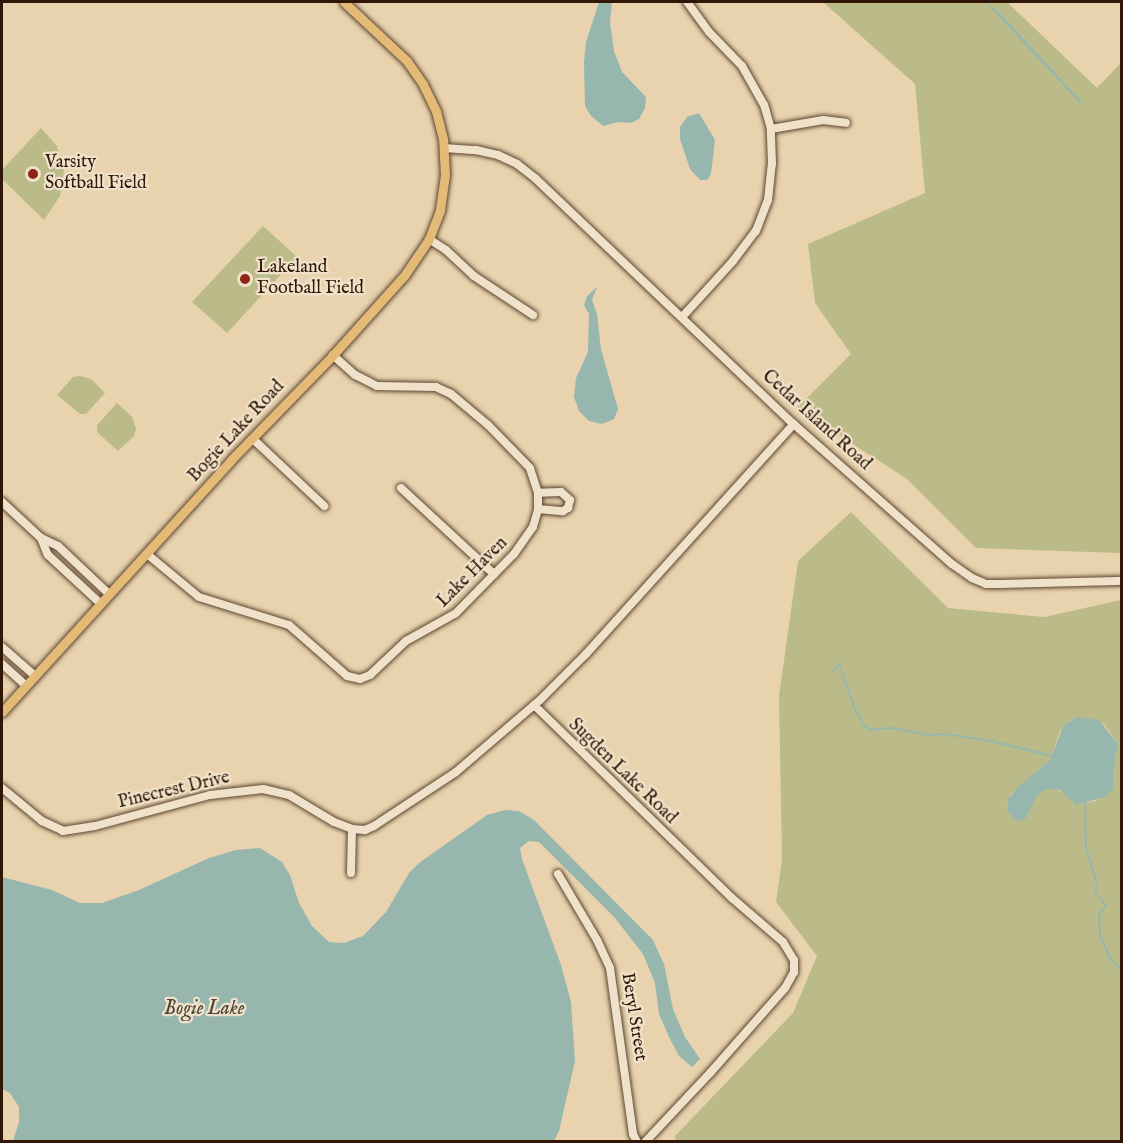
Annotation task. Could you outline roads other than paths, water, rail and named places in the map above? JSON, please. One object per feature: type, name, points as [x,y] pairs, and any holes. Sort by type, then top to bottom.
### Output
[{"type":"main road","name":"Bogie Lake Road","points":[[2,712],[333,355],[404,276],[429,239],[443,198],[444,148],[436,111],[416,73],[401,55],[344,2]]},
{"type":"street","points":[[682,316],[756,231],[768,200],[772,164],[771,129],[764,105],[742,66],[709,32],[687,2]]},
{"type":"street","points":[[771,129],[823,120],[846,123]]},
{"type":"street","name":"Cedar Island Road","points":[[444,148],[476,150],[498,155],[517,164],[535,178],[794,424],[972,578],[986,584],[1122,580]]},
{"type":"street","points":[[429,239],[446,250],[474,276],[533,315]]},
{"type":"street","name":"Lake Haven","points":[[147,554],[199,597],[289,625],[347,676],[360,679],[370,675],[406,641],[449,619],[524,542],[533,526],[538,508],[538,493],[530,468],[488,425],[451,394],[436,387],[377,386],[355,375],[333,355]]},
{"type":"street","points":[[351,873],[352,829],[365,830],[392,816],[456,772],[534,705],[586,654],[794,424]]},
{"type":"street","points":[[253,439],[324,506]]},
{"type":"street","points":[[401,488],[494,574]]},
{"type":"street","points":[[538,493],[561,492],[570,500],[564,511],[538,508]]},
{"type":"street","points":[[2,502],[41,538],[58,546],[110,595]]},
{"type":"street","points":[[41,538],[48,555],[101,604]]},
{"type":"street","points":[[2,647],[34,675]]},
{"type":"street","points":[[2,664],[25,685]]},
{"type":"street","name":"Sugden Lake Road","points":[[534,705],[732,898],[783,942],[794,960],[794,972],[785,988],[645,1142]]},
{"type":"street","name":"Pinecrest Drive","points":[[2,788],[42,821],[63,831],[95,826],[210,795],[263,789],[294,797],[334,822],[352,829]]},
{"type":"street","name":"Beryl Street","points":[[558,874],[584,915],[610,968],[633,1134],[637,1142]]},
{"type":"water","points":[[599,2],[612,2],[610,22],[614,51],[622,72],[646,97],[645,108],[639,119],[631,123],[618,122],[603,126],[591,116],[585,106],[586,42]]},
{"type":"water","points":[[985,2],[999,12],[1082,102],[1080,103]]},
{"type":"water","points":[[699,113],[715,140],[711,174],[707,180],[700,180],[690,169],[680,139],[680,127],[687,117]]},
{"type":"water","points":[[597,287],[592,300],[597,314],[601,349],[618,409],[614,419],[602,424],[589,421],[579,411],[574,397],[576,378],[588,352],[589,314],[584,305],[587,296]]},
{"type":"water","points":[[1076,717],[1099,720],[1118,744],[1113,774],[1114,788],[1105,797],[1076,805],[1060,790],[1046,789],[1036,797],[1025,819],[1017,821],[1008,812],[1008,799],[1016,789],[1050,760],[1063,726]]},
{"type":"water","name":"Bogie Lake","points":[[505,810],[519,811],[534,820],[653,940],[664,964],[673,1009],[685,1037],[700,1059],[692,1067],[679,1056],[659,1014],[655,983],[643,954],[615,918],[539,842],[529,841],[520,848],[522,859],[561,965],[571,1002],[575,1061],[559,1131],[554,1141],[13,1141],[19,1122],[19,1107],[10,1093],[2,1089],[2,877],[52,890],[80,903],[102,903],[139,890],[209,858],[236,850],[260,848],[282,862],[290,875],[299,903],[312,926],[329,942],[344,943],[363,936],[386,912],[409,873],[419,863],[487,815]]},
{"type":"waterway","points":[[833,671],[839,664],[854,707],[863,725],[870,730],[892,728],[927,735],[945,734],[991,741],[1052,756]]},
{"type":"waterway","points":[[1085,802],[1086,848],[1097,884],[1096,893],[1106,906],[1099,915],[1100,935],[1110,959],[1122,970]]},
{"type":"place","name":"Varsity Softball Field","points":[[33,174]]},
{"type":"place","name":"Lakeland Football Field","points":[[245,279]]}]
